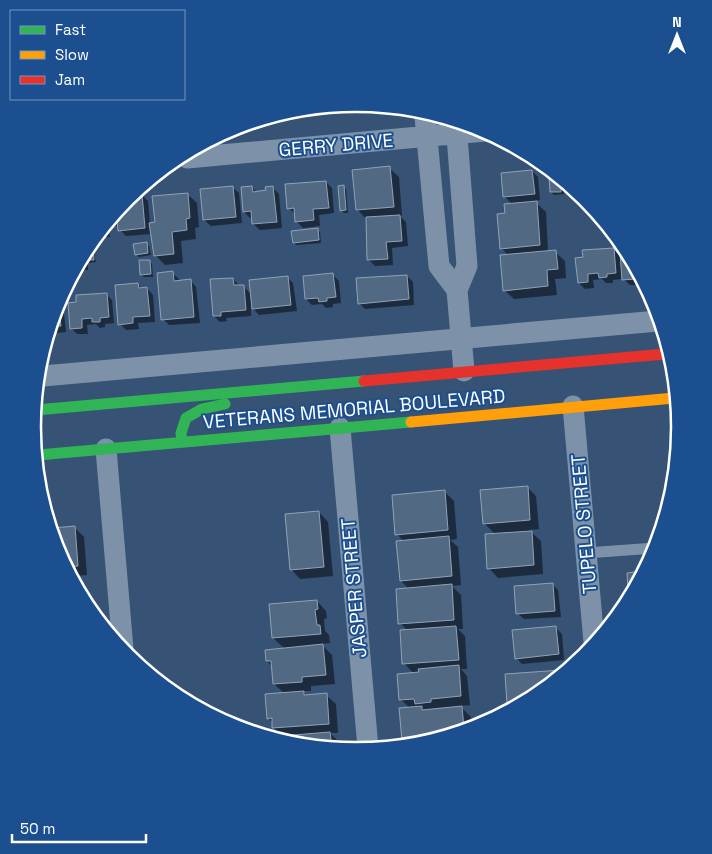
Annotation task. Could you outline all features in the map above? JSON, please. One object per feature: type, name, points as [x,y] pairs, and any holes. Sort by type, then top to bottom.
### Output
[{"type":"main road","name":"VETERANS MEMORIAL BOULEVARD","points":[[42,409],[662,354]]},
{"type":"main road","points":[[182,442],[181,433],[186,418],[202,408],[350,382]]},
{"type":"main road","points":[[609,403],[668,388]]},
{"type":"main road","name":"VETERANS MEMORIAL BOULEVARD","points":[[43,455],[669,398]]},
{"type":"street","name":"GERRY DRIVE","points":[[194,157],[426,127],[453,128]]},
{"type":"street","points":[[426,127],[440,266],[457,290]]},
{"type":"street","points":[[456,129],[467,266],[457,290],[464,371]]},
{"type":"street","points":[[46,376],[652,321]]},
{"type":"street","name":"TUPELO STREET","points":[[573,406],[593,635]]},
{"type":"street","name":"JASPER STREET","points":[[340,428],[367,741]]},
{"type":"street","points":[[106,449],[122,638]]},
{"type":"lane","points":[[586,553],[646,549]]},
{"type":"building","points":[[390,166],[394,207],[356,210],[352,170]]},
{"type":"building","points":[[532,170],[535,194],[503,197],[501,173]]},
{"type":"building","points":[[549,178],[561,188],[561,192],[550,192]]},
{"type":"building","points":[[326,181],[329,208],[313,209],[314,220],[295,222],[294,208],[287,209],[285,184]]},
{"type":"building","points":[[344,185],[346,210],[340,211],[338,186]]},
{"type":"building","points":[[233,186],[236,217],[203,220],[200,189]]},
{"type":"building","points":[[252,186],[253,192],[266,190],[265,187],[273,186],[277,222],[252,224],[251,211],[243,212],[241,187]]},
{"type":"building","points":[[188,193],[190,218],[186,219],[187,230],[172,232],[174,254],[154,256],[149,223],[155,222],[152,196]]},
{"type":"building","points":[[142,195],[145,228],[118,231],[117,221]]},
{"type":"building","points":[[537,201],[540,245],[500,249],[497,214],[505,213],[504,204]]},
{"type":"building","points":[[400,215],[402,241],[386,242],[388,259],[367,260],[366,217]]},
{"type":"building","points":[[318,228],[319,240],[293,243],[291,231]]},
{"type":"building","points":[[147,242],[148,253],[135,255],[133,244]]},
{"type":"building","points":[[614,248],[616,273],[607,274],[607,277],[599,278],[598,273],[588,274],[588,282],[578,283],[575,258],[583,257],[582,250]]},
{"type":"building","points":[[556,250],[558,269],[547,270],[548,286],[503,291],[500,255]]},
{"type":"building","points":[[93,253],[94,260],[89,260]]},
{"type":"building","points":[[620,256],[634,279],[622,280]]},
{"type":"building","points":[[139,260],[150,260],[151,274],[140,275]]},
{"type":"building","points":[[173,271],[174,281],[191,279],[194,317],[161,320],[157,273]]},
{"type":"building","points":[[333,273],[336,297],[327,298],[327,301],[319,302],[318,298],[305,299],[303,276]]},
{"type":"building","points":[[407,275],[409,299],[358,304],[356,278]]},
{"type":"building","points":[[288,276],[291,305],[252,309],[249,280]]},
{"type":"building","points":[[233,278],[234,285],[244,285],[246,310],[221,312],[221,316],[213,316],[210,279]]},
{"type":"building","points":[[138,283],[139,288],[147,287],[150,316],[133,317],[133,323],[118,325],[115,285]]},
{"type":"building","points":[[107,293],[109,317],[100,318],[100,322],[92,322],[92,318],[82,319],[82,328],[70,329],[68,303],[76,302],[76,295]]},
{"type":"building","points":[[528,486],[530,520],[483,524],[480,490]]},
{"type":"building","points":[[445,490],[448,530],[395,535],[392,495]]},
{"type":"building","points":[[319,511],[324,567],[290,570],[285,514]]},
{"type":"building","points":[[75,526],[78,566],[74,566],[58,528]]},
{"type":"building","points":[[532,531],[534,565],[487,569],[485,534]]},
{"type":"building","points":[[449,536],[452,576],[400,581],[396,541]]},
{"type":"building","points":[[635,572],[628,586],[627,573]]},
{"type":"building","points":[[553,583],[555,611],[516,614],[514,586]]},
{"type":"building","points":[[452,584],[454,620],[398,624],[396,589]]},
{"type":"building","points":[[317,600],[318,609],[315,610],[317,625],[320,625],[321,634],[272,638],[269,604]]},
{"type":"building","points":[[456,626],[459,660],[402,664],[400,630]]},
{"type":"building","points":[[556,626],[559,654],[515,659],[512,630]]},
{"type":"building","points":[[323,644],[326,675],[302,677],[302,682],[273,684],[271,661],[266,661],[265,650]]},
{"type":"building","points":[[459,665],[461,696],[431,699],[431,702],[415,704],[414,699],[399,700],[397,674],[419,672],[418,669]]},
{"type":"building","points":[[556,670],[531,689],[507,703],[505,674]]},
{"type":"building","points":[[304,691],[304,695],[327,693],[329,724],[272,728],[272,718],[267,719],[265,694]]},
{"type":"building","points":[[422,706],[422,710],[462,706],[463,723],[437,731],[402,738],[399,708]]},
{"type":"building","points":[[330,732],[331,741],[315,739],[292,735]]},
{"type":"traffic: fast","points":[[42,409],[364,381]]},
{"type":"traffic: fast","points":[[182,442],[181,433],[186,418],[202,409],[225,404]]},
{"type":"traffic: fast","points":[[43,455],[411,422]]},
{"type":"traffic: slow","points":[[411,422],[669,398]]},
{"type":"traffic: jam","points":[[364,381],[662,354]]}]
